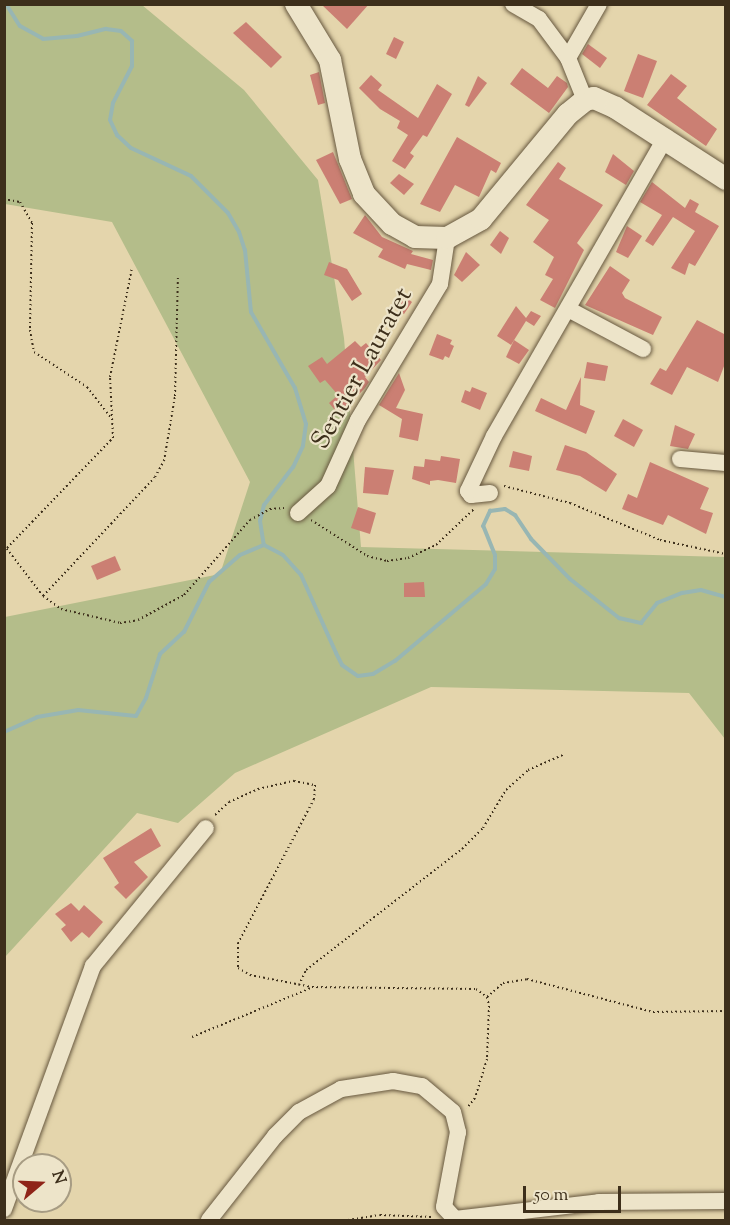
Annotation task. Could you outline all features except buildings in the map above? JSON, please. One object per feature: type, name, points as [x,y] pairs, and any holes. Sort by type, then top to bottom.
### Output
[{"type":"street","points":[[296,4],[330,60],[350,159],[364,194],[392,224],[415,237],[447,238],[466,230],[497,204],[568,114],[585,100],[605,102],[666,137],[726,178]]},
{"type":"street","points":[[513,4],[539,19],[568,57],[585,100]]},
{"type":"street","points":[[568,57],[599,4]]},
{"type":"street","points":[[490,492],[471,495],[468,491],[494,436],[666,137]]},
{"type":"street","name":"Sentier Lauratet","points":[[298,513],[328,486],[358,420],[440,284],[447,238]]},
{"type":"street","points":[[568,309],[644,349]]},
{"type":"street","points":[[680,459],[726,463]]},
{"type":"street","points":[[4,1209],[93,966],[206,828]]},
{"type":"street","points":[[209,1221],[275,1136],[299,1112],[341,1089],[368,1083],[407,1082],[436,1094],[456,1119],[458,1132],[444,1198],[449,1215],[462,1219],[599,1202],[726,1201]]},
{"type":"path","points":[[4,199],[20,202],[32,223],[30,330],[34,352],[87,387],[113,420]]},
{"type":"path","points":[[132,268],[110,376],[113,420],[109,446],[6,546],[43,596],[61,609],[120,623],[138,621],[184,595],[250,520],[270,509],[298,513],[377,560],[398,560],[425,552],[446,539],[490,492],[510,484],[570,503],[660,540],[726,554]]},
{"type":"path","points":[[43,596],[155,477],[164,460],[175,396],[178,277]]},
{"type":"path","points":[[299,985],[306,970],[462,849],[483,828],[501,796],[521,776],[542,762],[565,754]]},
{"type":"path","points":[[206,828],[223,807],[244,794],[294,781],[315,786],[314,799],[276,865],[236,954],[243,973],[312,987],[464,987],[487,997]]},
{"type":"path","points":[[487,997],[503,983],[527,979],[653,1012],[726,1011]]},
{"type":"path","points":[[192,1037],[312,987]]},
{"type":"path","points":[[456,1119],[475,1098],[481,1084],[490,1013],[487,997]]},
{"type":"path","points":[[348,1221],[380,1215],[449,1215]]},
{"type":"green space","points":[[5,5],[142,5],[244,90],[318,180],[344,338],[361,547],[725,557],[725,739],[689,693],[431,687],[235,773],[178,823],[137,813],[5,957],[5,617],[220,574],[250,482],[112,222],[5,204]]},
{"type":"waterway","points":[[6,4],[20,26],[43,39],[77,36],[106,29],[121,31],[132,41],[132,66],[113,103],[110,120],[117,135],[131,148],[191,176],[228,213],[239,232],[245,250],[251,312],[295,388],[306,424],[303,446],[293,467],[264,505],[260,521],[264,545]]},
{"type":"waterway","points":[[4,732],[37,717],[78,710],[136,716],[146,698],[160,654],[184,632],[209,582],[240,555],[264,545],[283,555],[301,575],[342,665],[358,676],[373,674],[395,661],[486,584],[495,569],[495,555],[483,526],[490,511],[505,509],[515,515],[531,539],[570,579],[619,618],[641,623],[657,603],[682,593],[701,590],[726,597]]}]
